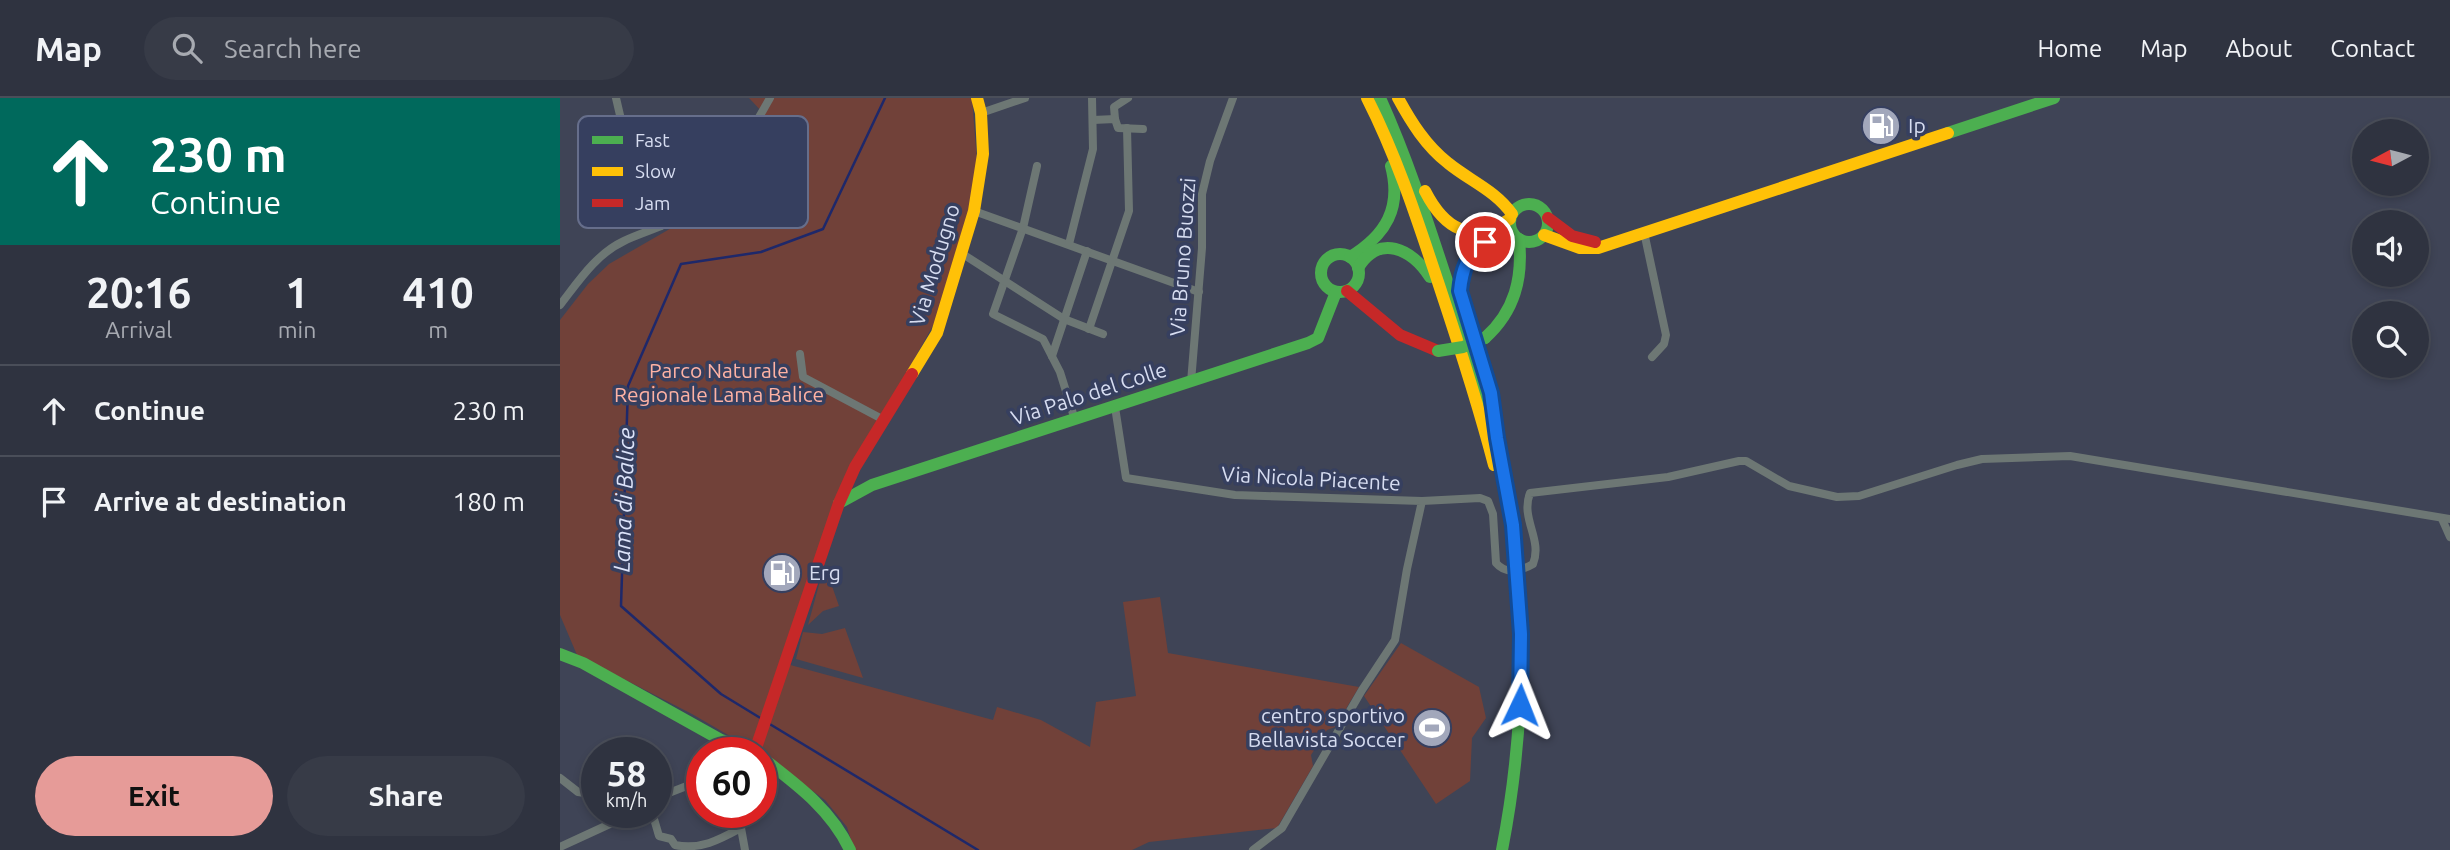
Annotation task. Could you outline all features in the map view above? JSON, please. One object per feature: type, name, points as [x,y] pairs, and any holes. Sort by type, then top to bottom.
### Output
[{"type":"main road","name":"Via Modugno","points":[[761,737],[839,503],[850,478],[937,332],[974,211],[983,155],[981,113],[977,98]]},
{"type":"main road","points":[[1350,257],[1377,237],[1391,215],[1395,196],[1393,169],[1365,98]]},
{"type":"main road","points":[[1365,98],[1403,179],[1479,411],[1498,477],[1516,571],[1521,634],[1521,693],[1513,787],[1503,850]]},
{"type":"main road","points":[[1383,98],[1408,145],[1426,195],[1438,216],[1468,233],[1493,230],[1523,205]]},
{"type":"main road","points":[[1383,98],[1413,176],[1497,438]]},
{"type":"main road","points":[[1398,98],[1420,133],[1440,157],[1455,169],[1493,192],[1523,205],[1536,205],[1563,230],[1590,242],[1616,241],[2054,98]]},
{"type":"main road","points":[[1493,192],[1511,217],[1521,271]]},
{"type":"main road","points":[[1342,289],[1359,274],[1350,257],[1337,254],[1326,260],[1321,272],[1325,284],[1342,289],[1400,335],[1438,351],[1463,347],[1485,338],[1510,312],[1521,271],[1548,227],[1548,218]]},
{"type":"main road","points":[[1516,571],[1517,552],[1491,393],[1462,302],[1461,278],[1477,247],[1492,239],[1516,237],[1528,242],[1541,237],[1585,250],[1610,246],[1616,241]]},
{"type":"main road","points":[[1358,268],[1363,258],[1371,251],[1389,248],[1402,249],[1426,268],[1479,411]]},
{"type":"main road","name":"Via Palo del Colle","points":[[839,503],[872,485],[1308,343],[1318,338],[1328,310],[1342,289]]},
{"type":"main road","points":[[850,478],[855,487],[860,489],[872,485]]},
{"type":"main road","points":[[560,654],[583,663],[716,737]]},
{"type":"main road","points":[[777,770],[828,812],[845,837],[850,850]]},
{"type":"street","points":[[616,98],[620,116]]},
{"type":"street","points":[[759,116],[770,98]]},
{"type":"street","points":[[981,113],[1025,98]]},
{"type":"street","points":[[1069,244],[1093,149],[1092,98]]},
{"type":"street","points":[[1128,98],[1114,107],[1118,128],[1143,129]]},
{"type":"street","name":"Via Bruno Buozzi","points":[[1191,382],[1202,248],[1202,194],[1210,161],[1233,98]]},
{"type":"street","points":[[1093,120],[1115,119]]},
{"type":"street","points":[[1089,329],[1129,211],[1127,128]]},
{"type":"street","points":[[1037,166],[1023,228],[993,314],[1044,339],[1060,372],[1075,420]]},
{"type":"street","points":[[974,211],[1199,292]]},
{"type":"street","points":[[560,305],[594,262],[621,242],[656,228]]},
{"type":"street","points":[[1644,232],[1667,335],[1664,344],[1652,357]]},
{"type":"street","points":[[1052,356],[1087,251]]},
{"type":"street","points":[[961,253],[1064,319],[1103,334]]},
{"type":"street","points":[[800,354],[803,377],[884,420]]},
{"type":"street","name":"Via Nicola Piacente","points":[[1115,407],[1126,478],[1235,495],[1422,501],[1395,640],[1362,690],[1282,828],[1253,850]]},
{"type":"street","points":[[1422,501],[1480,498],[1488,501],[1493,514],[1496,563],[1502,568],[1516,571],[1533,564],[1537,554],[1526,504],[1530,493],[1668,477],[1745,461],[1788,486],[1837,497],[1859,496],[1982,459],[2070,456],[2446,519],[2450,537]]},
{"type":"street","points":[[560,778],[581,793]]},
{"type":"street","points":[[560,848],[602,828]]},
{"type":"street","points":[[656,828],[659,836],[671,839],[675,845],[685,849],[700,847],[741,828],[745,850]]},
{"type":"green space","name":"Parco Naturale Regionale Lama Balice","points":[[749,98],[972,98],[979,187],[945,304],[843,486],[783,663],[993,720],[997,707],[1041,720],[1090,747],[1096,702],[1136,696],[1123,602],[1160,597],[1168,653],[1359,687],[1335,727],[1327,730],[1311,755],[1313,766],[1277,828],[1149,842],[1132,850],[854,850],[847,827],[825,800],[777,765],[777,737],[732,737],[577,655],[560,615],[560,320],[588,284],[609,264],[671,228],[808,228],[808,116],[766,116]]},
{"type":"green space","points":[[826,569],[839,606],[823,611],[808,625],[823,570]]},
{"type":"green space","points":[[845,628],[863,678],[796,659],[803,632],[822,634]]},
{"type":"green space","name":"centro sportivo Bellavista Soccer","points":[[1401,643],[1479,687],[1486,718],[1472,738],[1470,781],[1436,804],[1364,696]]},
{"type":"waterway","name":"Lama di Balice","points":[[762,719],[721,694],[621,606],[628,386],[681,264],[761,252],[823,229],[885,98]]},
{"type":"waterway","name":"Lama di Balice","points":[[768,723],[978,850]]},
{"type":"traffic: fast","points":[[1380,98],[1417,192],[1477,373],[1496,438],[1510,508],[1520,605],[1520,704],[1502,850]]},
{"type":"traffic: fast","points":[[1948,133],[2054,98]]},
{"type":"traffic: fast","points":[[1350,257],[1373,239],[1388,219],[1394,195],[1391,166]]},
{"type":"traffic: fast","points":[[1529,204],[1542,210],[1548,223],[1542,236],[1529,242],[1516,236],[1510,223],[1516,210],[1529,204]]},
{"type":"traffic: fast","points":[[1463,306],[1462,278],[1470,257],[1487,243],[1514,235]]},
{"type":"traffic: fast","points":[[1485,338],[1504,317],[1515,293],[1520,267],[1519,239]]},
{"type":"traffic: fast","points":[[1358,268],[1366,257],[1376,251],[1395,249],[1414,259],[1430,277]]},
{"type":"traffic: fast","points":[[1340,254],[1353,260],[1359,273],[1353,286],[1340,292],[1327,286],[1321,273],[1327,260],[1340,254]]},
{"type":"traffic: fast","points":[[839,503],[872,485],[1308,343],[1318,338],[1336,292]]},
{"type":"traffic: fast","points":[[1438,351],[1463,347],[1485,338]]},
{"type":"traffic: fast","points":[[560,654],[583,663],[716,737]]},
{"type":"traffic: fast","points":[[777,769],[823,810],[850,850]]},
{"type":"traffic: slow","points":[[912,374],[937,333],[974,211],[983,154],[981,113],[977,98]]},
{"type":"traffic: slow","points":[[1367,98],[1388,143],[1414,212],[1468,373],[1494,465]]},
{"type":"traffic: slow","points":[[1398,98],[1433,149],[1456,169],[1498,198],[1512,214]]},
{"type":"traffic: slow","points":[[1544,235],[1580,248],[1598,248],[1948,133]]},
{"type":"traffic: slow","points":[[1425,191],[1441,215],[1460,229],[1483,231],[1510,219]]},
{"type":"traffic: jam","points":[[1548,218],[1572,236],[1595,242]]},
{"type":"traffic: jam","points":[[1347,291],[1400,335],[1438,351]]},
{"type":"traffic: jam","points":[[760,737],[839,503],[855,467],[912,374]]},
{"type":"place","name":"Ip","points":[[1881,126]]},
{"type":"place","name":"Erg","points":[[782,573]]},
{"type":"place","name":"centro sportivo Bellavista Soccer","points":[[1432,728]]},
{"type":"route","points":[[1485,242],[1470,256],[1461,278],[1460,291],[1491,393],[1517,552],[1521,634],[1520,705]]}]
